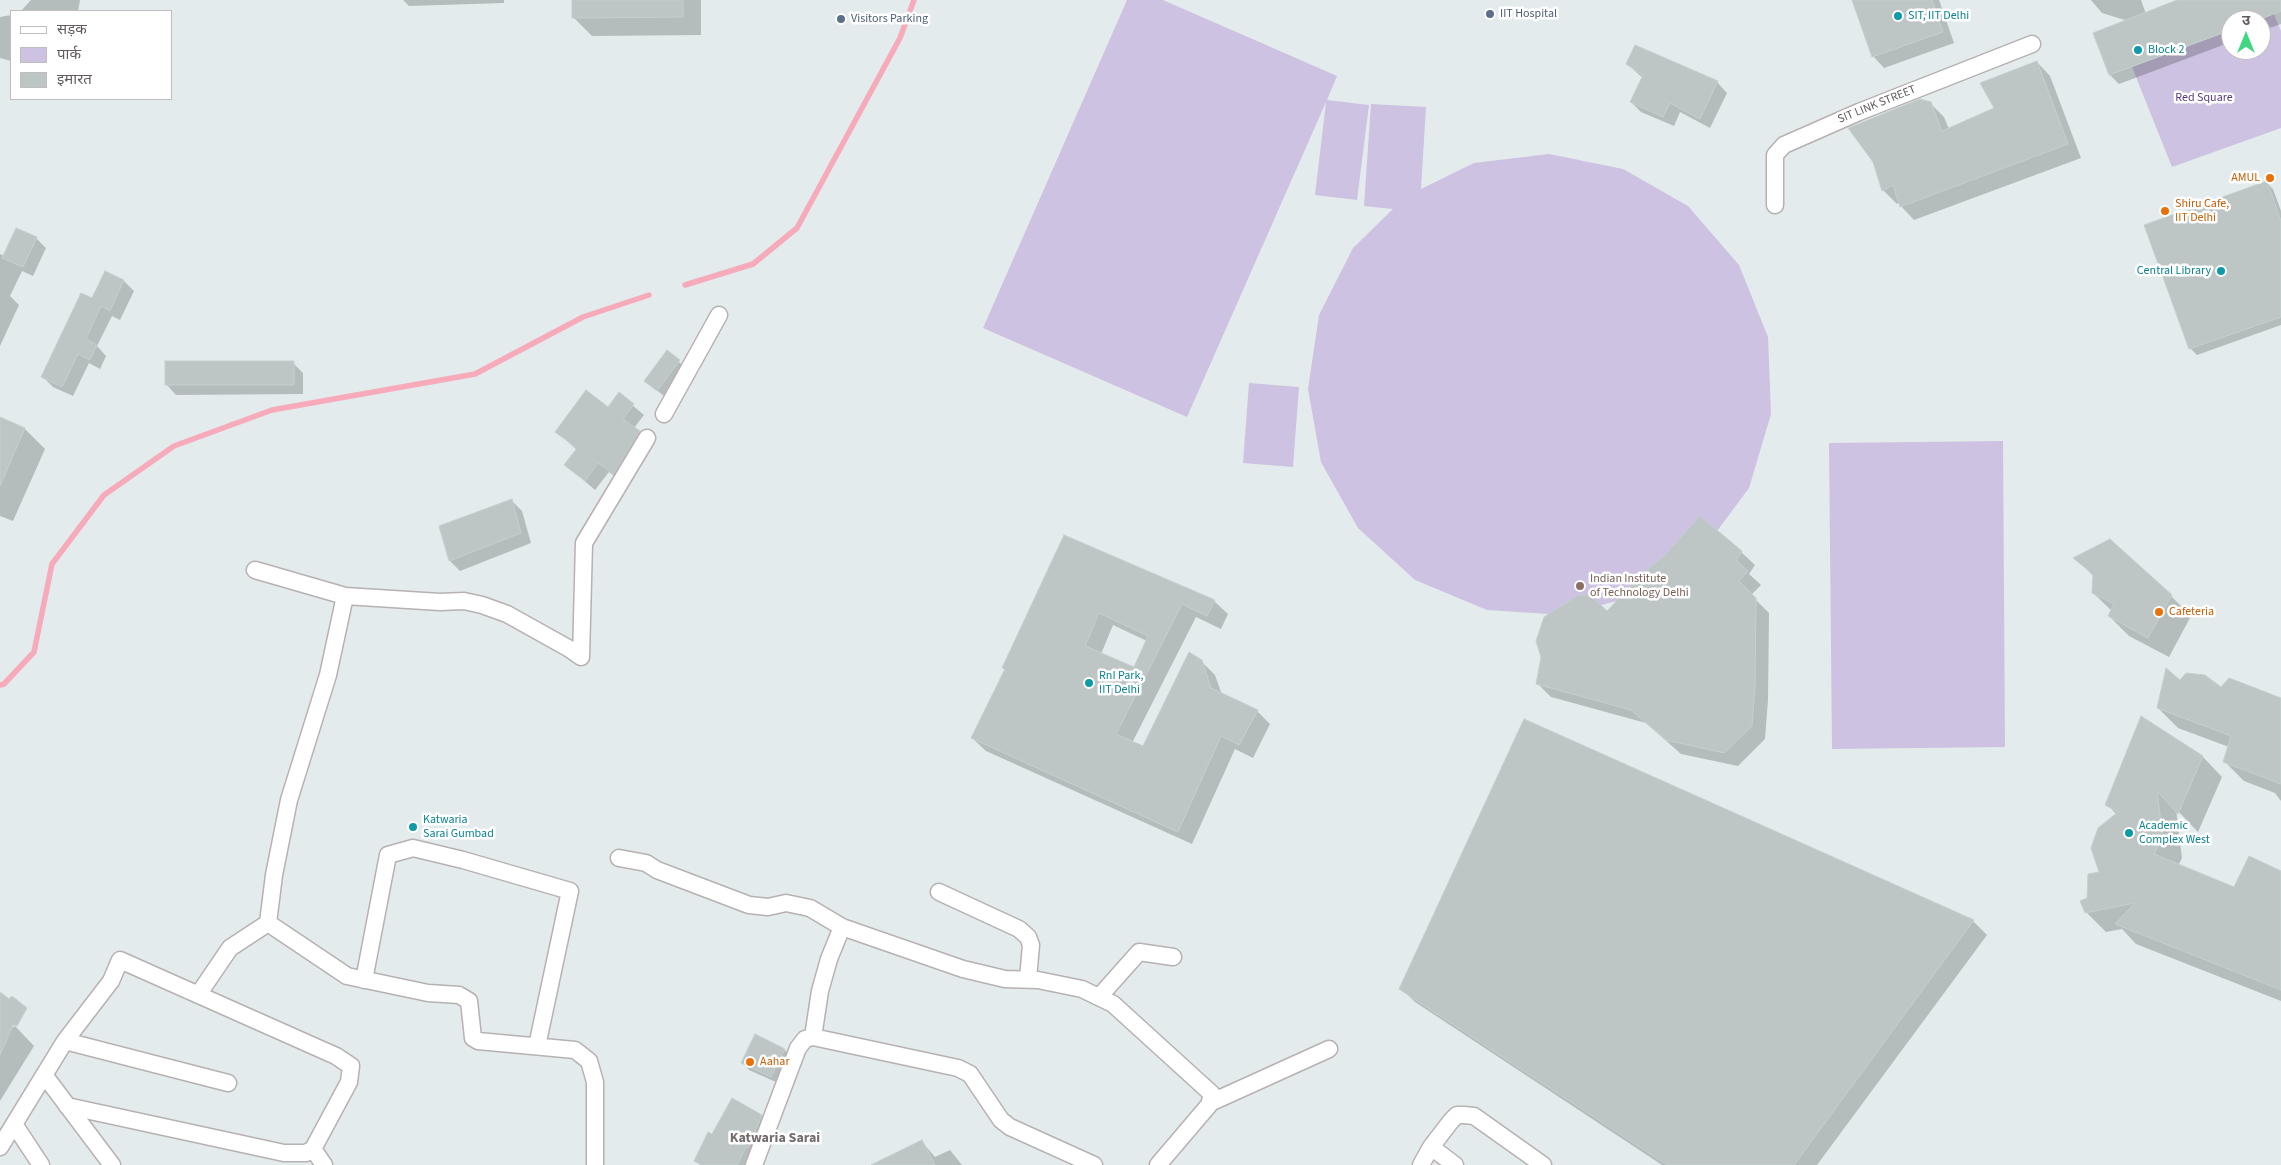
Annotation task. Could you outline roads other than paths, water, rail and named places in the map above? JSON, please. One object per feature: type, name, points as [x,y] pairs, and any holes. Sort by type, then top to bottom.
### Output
[{"type":"street","name":"SIT LINK STREET","points":[[1774,205],[1775,155],[1784,145],[1859,112],[2032,44]]},
{"type":"street","points":[[664,414],[719,315]]},
{"type":"street","points":[[255,570],[346,596],[440,602],[464,601],[482,604],[506,614],[568,648],[581,658],[584,543],[647,438]]},
{"type":"street","points":[[198,995],[230,948],[268,923],[274,875],[289,800],[328,675],[346,596]]},
{"type":"street","points":[[364,980],[388,855],[412,848],[463,860],[570,891],[537,1046]]},
{"type":"street","points":[[619,858],[646,863],[656,870],[749,905],[768,906],[786,903],[810,908],[842,927],[963,969],[1005,979],[1028,979],[1082,989],[1113,1004],[1211,1091],[1212,1102]]},
{"type":"street","points":[[939,892],[1019,929],[1028,937],[1031,945],[1028,979]]},
{"type":"street","points":[[268,923],[348,976],[428,993],[459,995],[469,1001],[473,1038],[478,1042],[575,1050],[589,1061],[595,1082],[595,1165]]},
{"type":"street","points":[[813,1037],[826,967],[842,927]]},
{"type":"street","points":[[1100,997],[1139,952],[1173,956]]},
{"type":"street","points":[[0,1147],[65,1042],[111,981],[120,960],[336,1056],[351,1066],[349,1082],[313,1149],[306,1153],[284,1153],[67,1106]]},
{"type":"street","points":[[754,1165],[798,1048],[805,1039],[813,1037],[958,1068],[970,1074],[1001,1120],[1006,1124],[1094,1165]]},
{"type":"street","points":[[65,1042],[228,1083]]},
{"type":"street","points":[[1158,1165],[1212,1102],[1329,1049]]},
{"type":"street","points":[[45,1076],[112,1165]]},
{"type":"street","points":[[1421,1165],[1431,1147],[1457,1116],[1470,1116],[1543,1165]]},
{"type":"street","points":[[14,1124],[41,1165]]},
{"type":"street","points":[[1431,1147],[1455,1165]]},
{"type":"street","points":[[313,1149],[324,1165]]},
{"type":"waterway","points":[[685,285],[753,264],[797,228],[900,38],[914,0]]},
{"type":"waterway","points":[[0,685],[4,684],[34,652],[52,564],[104,495],[174,446],[272,410],[475,374],[583,317],[649,295]]},
{"type":"place","name":"IIT Hospital","points":[[1490,14]]},
{"type":"place","name":"SIT, IIT Delhi","points":[[1898,16]]},
{"type":"place","name":"Visitors Parking","points":[[841,19]]},
{"type":"place","name":"Block 2","points":[[2138,50]]},
{"type":"place","name":"AMUL","points":[[2270,178]]},
{"type":"place","name":"Shiru Cafe, IIT Delhi","points":[[2165,211]]},
{"type":"place","name":"Central Library","points":[[2221,271]]},
{"type":"place","name":"Indian Institute of Technology Delhi","points":[[1580,586]]},
{"type":"place","name":"Cafeteria","points":[[2159,612]]},
{"type":"place","name":"RnI Park, IIT Delhi","points":[[1089,683]]},
{"type":"place","name":"Katwaria Sarai Gumbad","points":[[413,827]]},
{"type":"place","name":"Academic Complex West","points":[[2129,833]]},
{"type":"place","name":"Aahar","points":[[750,1062]]},
{"type":"district","name":"Katwaria Sarai","points":[[775,1139]]},
{"type":"park label","name":"Red Square","points":[[2204,98]]}]
